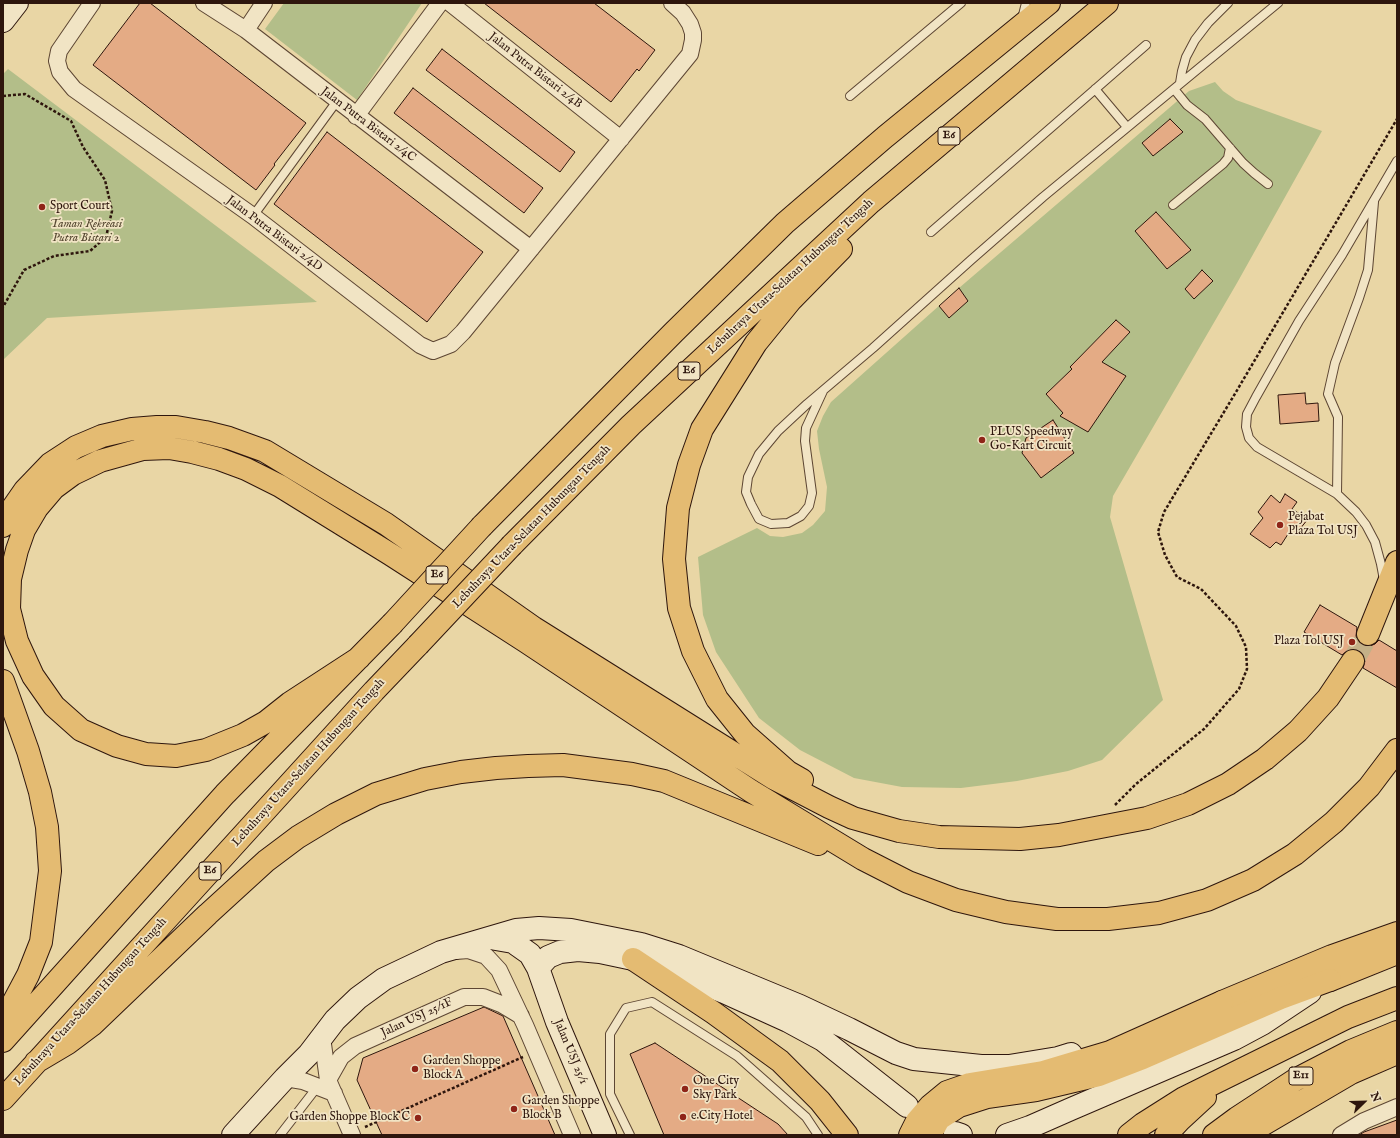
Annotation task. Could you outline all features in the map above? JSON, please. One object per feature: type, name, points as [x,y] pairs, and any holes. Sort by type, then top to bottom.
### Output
[{"type":"main road","name":"E6","points":[[3,1041],[225,794],[392,624],[482,526],[668,338],[785,223],[885,137],[1049,3]]},
{"type":"main road","name":"Lebuhraya Utara–Selatan Hubungan Tengah","points":[[3,1099],[374,691],[512,546],[631,425],[871,202],[1107,3]]},
{"type":"main road","points":[[853,818],[842,805],[788,772],[745,734],[717,699],[693,651],[679,608],[674,559],[678,508],[689,465],[702,429],[756,343],[791,300],[846,244],[871,202]]},
{"type":"main road","points":[[3,526],[7,516],[25,490],[50,464],[76,447],[102,436],[132,429],[157,427],[176,428],[205,432],[258,448],[386,524],[534,628],[773,778],[853,818],[899,831],[939,837],[1020,839],[1059,835],[1147,818],[1188,804],[1228,784],[1265,759],[1298,730],[1328,698],[1353,661]]},
{"type":"main road","points":[[358,658],[290,703],[266,722],[242,735],[206,750],[176,756],[146,754],[117,746],[81,730],[54,706],[33,676],[17,641],[9,609],[10,579],[17,550],[24,530],[37,508],[54,488],[73,474],[100,461],[143,449],[169,448],[219,459],[246,469],[280,486],[364,538],[524,641],[751,791],[862,859],[908,882],[956,900],[1006,912],[1064,919],[1108,919],[1159,914],[1207,900],[1253,880],[1295,854],[1334,822],[1369,787],[1397,750]]},
{"type":"main road","points":[[1368,634],[1397,562]]},
{"type":"main road","points":[[3,681],[28,751],[40,792],[47,827],[50,872],[41,942],[28,975],[11,1007],[3,1017]]},
{"type":"main road","points":[[36,1062],[68,1043],[92,1025],[208,914],[266,861],[298,836],[336,814],[376,794],[425,779],[461,772],[496,768],[563,765],[632,774],[664,781],[840,853],[862,859]]},
{"type":"main road","points":[[910,1135],[917,1121],[930,1106],[947,1092],[970,1084],[1043,1072],[1110,1052],[1222,1002],[1332,956],[1397,933]]},
{"type":"main road","points":[[930,1135],[939,1120],[959,1106],[986,1097],[1036,1090],[1099,1075],[1143,1058],[1281,998],[1397,953]]},
{"type":"main road","points":[[633,959],[714,1013],[780,1062],[820,1101],[847,1135]]},
{"type":"main road","points":[[1129,1135],[1142,1124],[1184,1098],[1348,1017],[1397,998]]},
{"type":"main road","name":"E11","points":[[1214,1135],[1295,1080],[1351,1051],[1397,1032]]},
{"type":"main road","points":[[1245,1135],[1351,1073],[1397,1052]]},
{"type":"main road","points":[[1166,1135],[1229,1075]]},
{"type":"street","points":[[3,21],[17,3]]},
{"type":"street","name":"Jalan Putra Bistari 2/4C","points":[[204,3],[246,30],[336,101],[531,249]]},
{"type":"street","points":[[246,30],[264,3]]},
{"type":"street","points":[[356,116],[440,3]]},
{"type":"street","name":"Jalan Putra Bistari 2/4B","points":[[450,3],[621,139]]},
{"type":"street","points":[[531,249],[690,54],[693,33],[690,24],[683,13],[672,3]]},
{"type":"street","name":"Jalan Putra Bistari 2/4D","points":[[90,6],[59,51],[57,61],[60,72],[74,89],[253,216],[420,345],[433,351],[451,344],[463,332],[531,249]]},
{"type":"street","points":[[233,1135],[309,1054],[335,1020],[358,998],[384,979],[441,952],[516,930],[539,928],[571,930],[641,944],[679,956],[786,1001],[849,1029],[896,1053],[914,1058],[981,1066],[1009,1066],[1058,1058],[1092,1048],[1222,1002]]},
{"type":"street","name":"Jalan USJ 25/1","points":[[490,938],[513,942],[530,954],[538,968],[557,1022],[605,1135]]},
{"type":"street","points":[[441,952],[468,950],[486,956],[499,970],[572,1135]]},
{"type":"street","points":[[538,968],[548,957],[560,952],[578,950],[600,952],[633,959],[696,981],[788,1021],[823,1040],[907,1106]]},
{"type":"street","points":[[1007,1135],[1030,1127],[1234,1039],[1262,1024],[1330,980]]},
{"type":"street","name":"Jalan USJ 25/1F","points":[[326,1087],[340,1057],[355,1046],[464,997],[483,997],[501,1004],[520,1016]]},
{"type":"street","points":[[322,1037],[326,1087],[352,1134]]},
{"type":"street","points":[[285,1078],[326,1087]]},
{"type":"street","points":[[1341,1135],[1364,1121],[1397,1107]]},
{"type":"lane","points":[[850,96],[961,3]]},
{"type":"lane","points":[[1019,27],[1026,3]]},
{"type":"lane","points":[[1228,3],[1208,23],[1195,40],[1186,57],[1177,86],[1187,105],[1205,120],[1254,174],[1268,184]]},
{"type":"lane","points":[[823,391],[806,428],[805,441],[812,492],[810,506],[800,516],[788,523],[771,524],[759,519],[746,492],[748,477],[759,454],[778,431],[823,391],[873,348],[989,244],[1127,127],[1278,3]]},
{"type":"lane","points":[[931,232],[1146,45]]},
{"type":"lane","points":[[1095,89],[1127,127]]},
{"type":"lane","points":[[253,216],[336,101]]},
{"type":"lane","points":[[1173,205],[1223,164],[1228,158],[1230,148]]},
{"type":"lane","points":[[1385,593],[1381,564],[1375,542],[1356,512],[1337,494],[1257,447],[1249,438],[1246,427],[1247,414],[1256,396],[1299,321],[1342,255],[1397,161]]},
{"type":"lane","points":[[1337,494],[1338,417],[1328,394],[1335,362],[1368,270],[1375,199]]},
{"type":"lane","points":[[630,1135],[610,1094],[610,1034],[626,1008],[652,1002],[737,1056],[806,1117],[818,1135]]},
{"type":"lane","points":[[280,1135],[326,1087]]},
{"type":"path","points":[[3,96],[25,94],[71,120],[84,148],[105,180],[112,211],[106,237],[90,251],[54,256],[24,270],[3,307]]},
{"type":"path","points":[[1114,806],[1136,784],[1204,728],[1239,689],[1247,669],[1246,648],[1236,626],[1200,590],[1178,577],[1165,555],[1158,532],[1164,512],[1397,118]]},
{"type":"path","points":[[352,1134],[536,1051]]},
{"type":"green space","points":[[284,3],[422,3],[357,100],[265,29]]},
{"type":"green space","name":"Taman Rekreasi Putra Bistari 2","points":[[8,69],[317,302],[47,318],[3,360],[3,74]]},
{"type":"green space","name":"PLUS Speedway Go-Kart Circuit","points":[[1215,82],[1223,91],[1236,100],[1322,131],[1237,283],[1113,496],[1110,517],[1163,700],[1102,760],[1068,771],[1017,781],[961,788],[902,787],[854,778],[800,750],[759,718],[716,652],[703,615],[698,557],[757,528],[770,536],[783,537],[802,533],[813,525],[825,511],[827,487],[817,431],[831,402],[959,288],[1189,91]]},
{"type":"building","points":[[140,3],[150,3],[306,123],[256,190],[93,65]]},
{"type":"building","points":[[484,3],[594,3],[655,50],[639,71],[637,69],[611,102]]},
{"type":"building","points":[[442,49],[575,152],[560,172],[426,70]]},
{"type":"building","points":[[413,88],[543,188],[524,213],[394,113]]},
{"type":"building","points":[[1170,119],[1183,132],[1153,156],[1142,143]]},
{"type":"building","points":[[327,132],[483,252],[427,322],[274,204]]},
{"type":"building","points":[[1156,212],[1191,250],[1167,269],[1135,231]]},
{"type":"building","points":[[1202,270],[1213,281],[1194,299],[1185,289]]},
{"type":"building","points":[[959,288],[968,301],[949,318],[939,306]]},
{"type":"building","points":[[1116,320],[1130,332],[1102,362],[1126,376],[1088,432],[1060,416],[1063,413],[1046,394],[1072,369],[1070,367]]},
{"type":"building","points":[[1305,393],[1306,404],[1318,403],[1319,421],[1280,424],[1278,395]]},
{"type":"building","points":[[1053,420],[1074,453],[1041,478],[1022,453],[1026,438]]},
{"type":"building","name":"Pejabat Plaza Tol USJ","points":[[1285,494],[1297,502],[1292,509],[1308,519],[1295,535],[1290,531],[1281,545],[1276,542],[1270,548],[1250,534],[1263,518],[1258,512],[1271,495],[1280,503]]},
{"type":"building","name":"Plaza Tol USJ","points":[[1320,605],[1357,627],[1356,636],[1358,641],[1363,645],[1370,646],[1379,640],[1397,651],[1397,688],[1363,668],[1365,661],[1360,650],[1348,650],[1342,655],[1304,632]]},
{"type":"building","points":[[484,1007],[503,1016],[555,1135],[382,1135],[357,1080],[363,1058]]},
{"type":"building","name":"One City Sky Park","points":[[655,1043],[778,1124],[788,1135],[664,1135],[630,1054]]},
{"type":"building","points":[[1397,1120],[1397,1135],[1359,1135],[1364,1132]]},
{"type":"tunnel","points":[[1353,661],[1368,634]]},
{"type":"place","name":"Sport Court","points":[[42,207]]},
{"type":"place","name":"PLUS Speedway Go-Kart Circuit","points":[[982,440]]},
{"type":"place","name":"Pejabat Plaza Tol USJ","points":[[1280,525]]},
{"type":"place","name":"Plaza Tol USJ","points":[[1352,642]]},
{"type":"place","name":"Garden Shoppe Block A","points":[[415,1069]]},
{"type":"place","name":"One City Sky Park","points":[[685,1089]]},
{"type":"place","name":"Garden Shoppe Block B","points":[[514,1109]]},
{"type":"place","name":"e.City Hotel","points":[[683,1117]]},
{"type":"place","name":"Garden Shoppe Block C","points":[[418,1118]]}]
